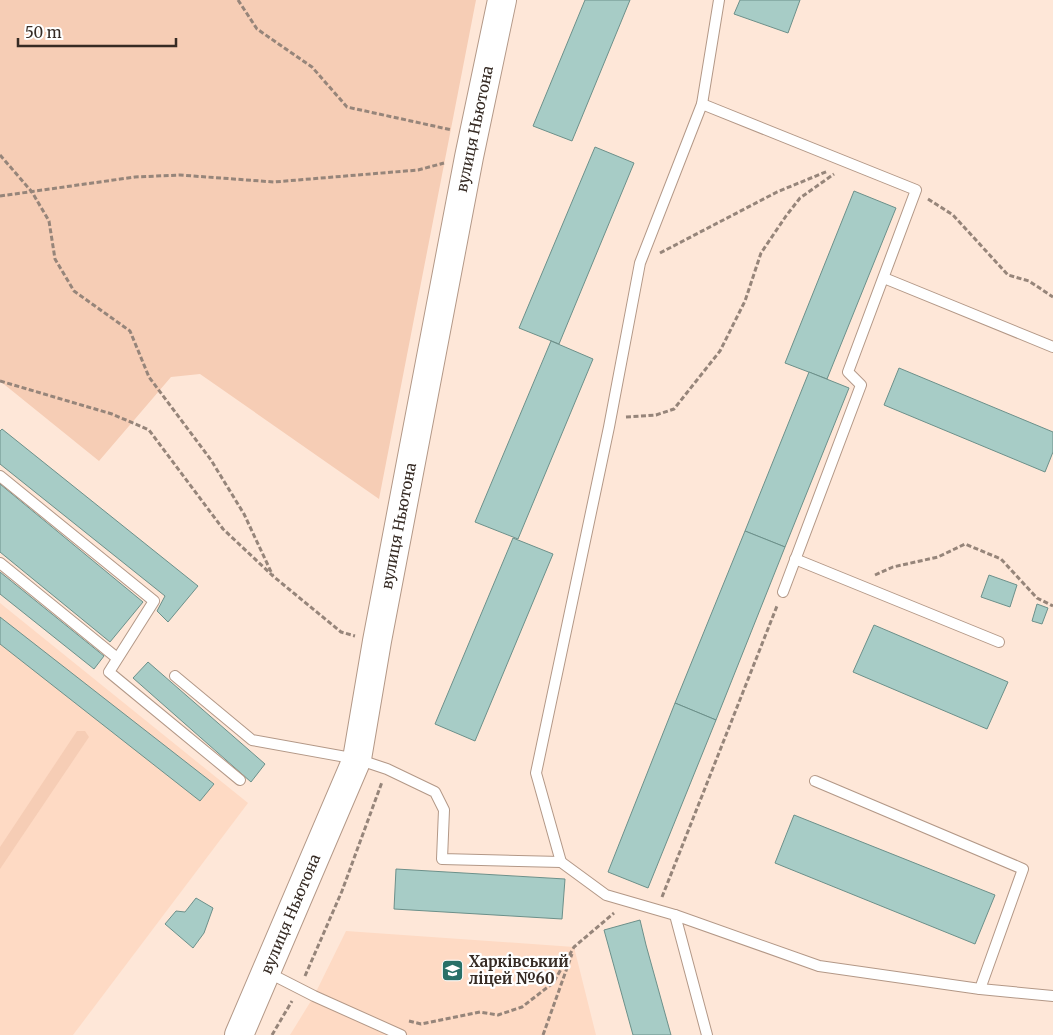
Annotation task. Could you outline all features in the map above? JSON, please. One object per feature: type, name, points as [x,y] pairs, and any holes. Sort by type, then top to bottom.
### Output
[{"type":"street","name":"вулиця Ньютона","points":[[240,1035],[358,759],[377,641],[471,146],[502,0]]},
{"type":"lane","points":[[560,862],[536,773],[609,427],[640,263],[702,104],[719,0]]},
{"type":"lane","points":[[702,104],[916,190],[848,372],[861,386],[783,592]]},
{"type":"lane","points":[[884,278],[1053,347]]},
{"type":"lane","points":[[0,476],[154,601],[108,672],[240,780]]},
{"type":"lane","points":[[795,559],[856,582],[999,642]]},
{"type":"lane","points":[[0,563],[117,658]]},
{"type":"lane","points":[[175,676],[252,740],[358,759],[435,792],[444,810],[442,859],[560,862],[606,895],[675,915],[819,966],[980,989],[1053,996]]},
{"type":"lane","points":[[815,781],[1023,869],[980,989]]},
{"type":"lane","points":[[675,915],[707,1035]]},
{"type":"lane","points":[[267,972],[401,1035]]},
{"type":"path","points":[[238,0],[257,30],[312,67],[347,107],[430,124],[471,146]]},
{"type":"path","points":[[0,196],[135,177],[180,175],[284,181],[418,170],[471,146]]},
{"type":"path","points":[[0,155],[32,192],[49,221],[55,260],[74,291],[130,331],[149,377],[211,460],[244,514],[273,576]]},
{"type":"path","points":[[640,263],[777,192],[849,163]]},
{"type":"path","points":[[609,427],[622,417],[656,415],[674,409],[720,352],[745,301],[761,254],[786,216],[800,198],[849,163]]},
{"type":"path","points":[[916,190],[953,215],[1008,275],[1029,281],[1053,297]]},
{"type":"path","points":[[0,381],[112,414],[149,430],[223,529],[273,576],[341,632],[377,641]]},
{"type":"path","points":[[856,582],[893,567],[938,557],[965,544],[1002,559],[1037,598],[1053,606]]},
{"type":"path","points":[[657,910],[783,592]]},
{"type":"path","points":[[272,1035],[300,989],[342,891],[387,770]]},
{"type":"path","points":[[403,1020],[421,1024],[480,1012],[498,1015],[522,1007],[552,983],[574,947],[627,901]]},
{"type":"path","points":[[543,1035],[574,947]]},
{"type":"shaded area","points":[[0,0],[476,0],[379,499],[200,374],[171,377],[99,461],[0,381]]},
{"type":"shaded area","points":[[0,603],[248,803],[73,1035],[0,1035]]},
{"type":"shaded area","points":[[77,731],[85,731],[89,737],[0,869],[0,847]]},
{"type":"shaded area","name":"Харківський ліцей №60","points":[[346,931],[574,947],[596,1035],[290,1035],[314,996]]},
{"type":"building","points":[[585,0],[630,0],[572,141],[533,126]]},
{"type":"building","points":[[740,0],[800,0],[788,33],[734,14]]},
{"type":"building","points":[[595,147],[634,163],[559,344],[519,328]]},
{"type":"building","points":[[854,191],[896,208],[827,379],[785,363]]},
{"type":"building","points":[[551,341],[593,359],[518,539],[475,522]]},
{"type":"building","points":[[899,368],[1053,432],[1053,452],[1045,472],[884,405]]},
{"type":"building","points":[[809,372],[849,388],[785,547],[745,531]]},
{"type":"building","points":[[2,429],[198,586],[168,622],[157,611],[165,596],[0,464],[0,431]]},
{"type":"building","points":[[0,484],[143,602],[110,642],[0,552]]},
{"type":"building","points":[[745,531],[785,547],[716,720],[675,703]]},
{"type":"building","points":[[513,538],[553,554],[475,741],[435,724]]},
{"type":"building","points":[[0,572],[104,656],[94,669],[0,594]]},
{"type":"building","points":[[989,575],[1017,585],[1010,607],[981,597]]},
{"type":"building","points":[[1037,604],[1048,608],[1042,624],[1032,621]]},
{"type":"building","points":[[0,617],[214,784],[200,801],[0,644]]},
{"type":"building","points":[[874,625],[1008,682],[987,729],[853,672]]},
{"type":"building","points":[[148,662],[265,764],[251,782],[133,678]]},
{"type":"building","points":[[675,703],[716,720],[648,888],[608,872]]},
{"type":"building","points":[[794,815],[995,895],[975,944],[775,863]]},
{"type":"building","points":[[396,869],[565,879],[562,919],[394,909]]},
{"type":"building","points":[[196,898],[213,908],[204,933],[193,948],[165,924],[176,911],[185,912]]},
{"type":"building","points":[[640,920],[671,1035],[633,1035],[604,930]]},
{"type":"place","name":"Харківський ліцей №60","points":[[453,971]]}]
